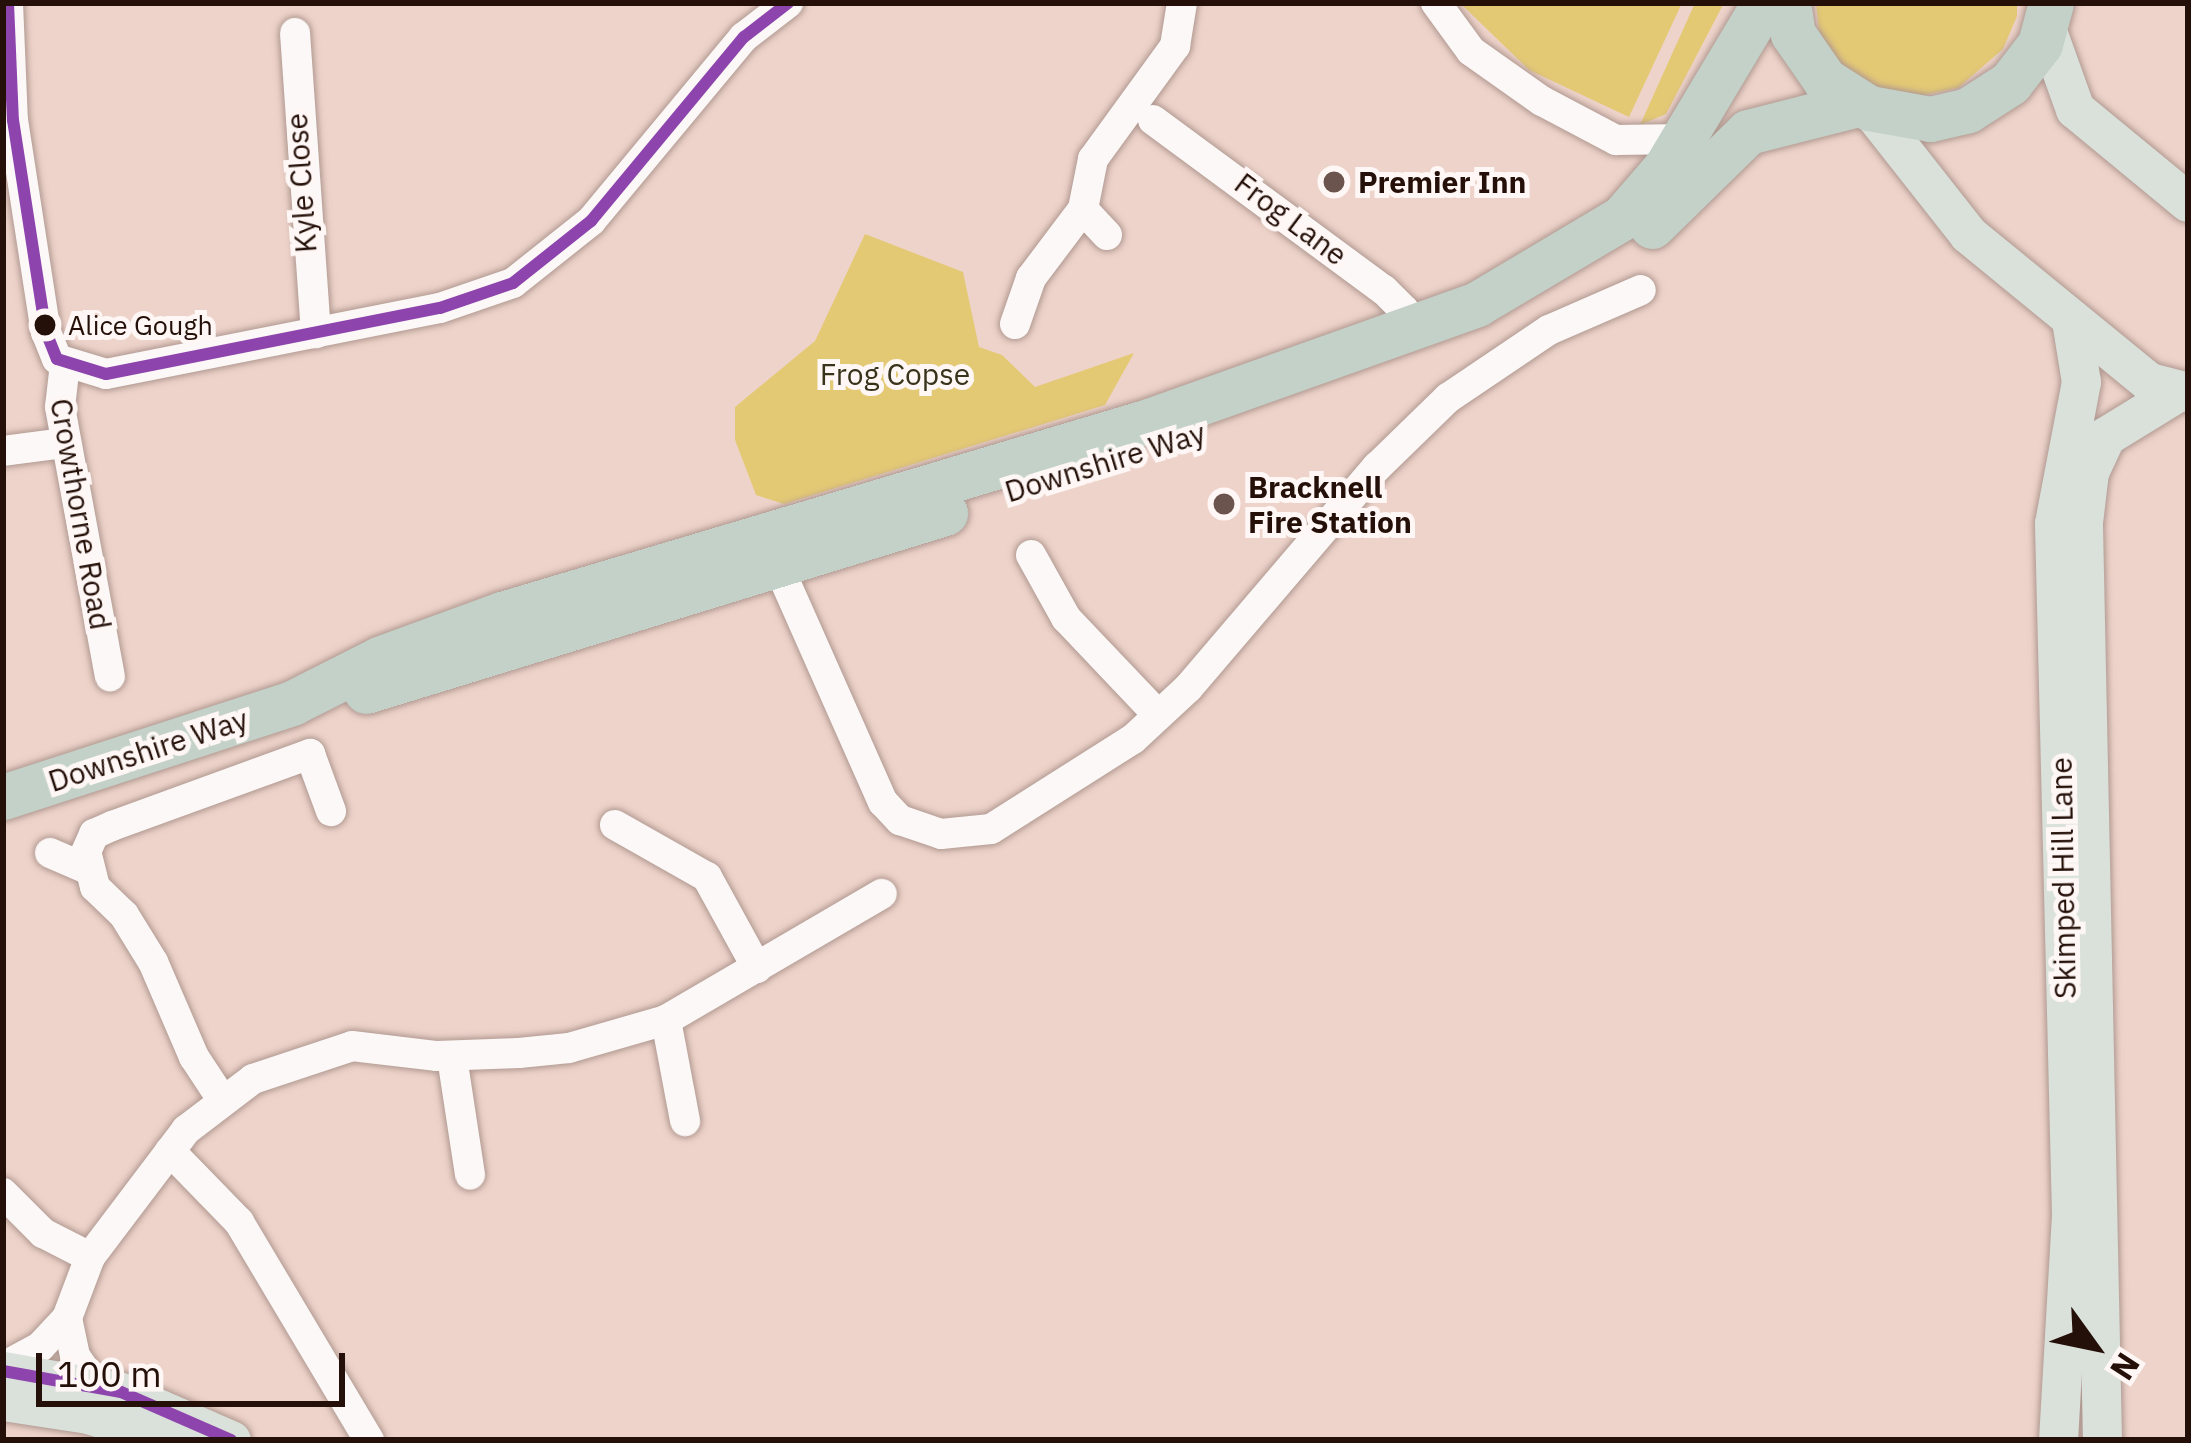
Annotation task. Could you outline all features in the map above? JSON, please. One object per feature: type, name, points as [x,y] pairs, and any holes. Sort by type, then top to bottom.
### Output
[{"type":"highway","name":"Downshire Way","points":[[771,552],[1410,334],[1505,289],[1622,218],[1684,139],[1764,3]]},
{"type":"highway","points":[[1788,3],[1804,56],[1864,106],[1930,119],[1968,110],[2009,83],[2055,16]]},
{"type":"highway","name":"Downshire Way","points":[[3,797],[292,703],[379,659],[502,614],[771,552],[1432,353],[1625,248],[1748,132],[1864,106]]},
{"type":"main road","points":[[2055,16],[2075,109],[2179,189]]},
{"type":"main road","points":[[1864,106],[1968,234],[2149,382],[2182,393]]},
{"type":"main road","name":"Skimped Hill Lane","points":[[2058,1440],[2071,1215],[2054,523],[2081,382],[2071,320]]},
{"type":"main road","name":"Skimped Hill Lane","points":[[2102,1440],[2083,522],[2089,472],[2106,436],[2182,393]]},
{"type":"main road","points":[[3,1369],[95,1385],[231,1440]]},
{"type":"main road","points":[[3,1402],[88,1414],[167,1440]]},
{"type":"street","name":"Crowthorne Road","points":[[8,3],[8,121],[38,300],[52,352],[65,364],[59,384],[65,443],[110,676]]},
{"type":"street","points":[[1016,324],[1031,278],[1083,209],[1093,159],[1175,46],[1182,3]]},
{"type":"street","points":[[1436,3],[1494,71],[1616,140],[1684,139]]},
{"type":"street","points":[[65,364],[106,374],[482,296],[547,260],[591,221],[774,7]]},
{"type":"street","name":"Kyle Close","points":[[295,33],[295,118],[316,333]]},
{"type":"street","name":"Frog Lane","points":[[1153,120],[1384,290],[1403,310],[1410,334]]},
{"type":"street","points":[[1616,140],[1631,175],[1622,218]]},
{"type":"street","points":[[1083,209],[1107,236]]},
{"type":"street","points":[[771,552],[872,784],[900,820],[941,834],[992,829],[1158,716],[1377,467],[1448,398],[1549,330],[1641,290]]},
{"type":"street","points":[[3,451],[65,443]]},
{"type":"street","points":[[1031,555],[1066,618],[1158,716]]},
{"type":"street","points":[[87,869],[94,834],[310,754],[332,811]]},
{"type":"street","points":[[615,825],[707,877],[757,968]]},
{"type":"street","points":[[50,853],[87,869],[153,962],[194,1057],[221,1098]]},
{"type":"street","points":[[3,1369],[40,1347],[67,1318],[90,1258],[170,1151],[221,1098],[277,1067],[352,1046],[452,1057],[569,1048],[666,1019],[882,894]]},
{"type":"street","points":[[666,1019],[685,1121]]},
{"type":"street","points":[[452,1057],[470,1175]]},
{"type":"street","points":[[170,1151],[239,1222],[369,1440]]},
{"type":"street","points":[[3,1192],[43,1233],[90,1258]]},
{"type":"street","points":[[67,1318],[75,1356],[95,1385]]},
{"type":"green space","points":[[1460,3],[1682,3],[1629,117],[1529,70]]},
{"type":"green space","points":[[1695,3],[1724,3],[1666,114],[1640,125]]},
{"type":"green space","points":[[1816,3],[2017,3],[2017,16],[2003,49],[1958,88],[1913,97],[1862,82],[1836,60],[1819,31]]},
{"type":"green space","name":"Frog Copse","points":[[865,234],[963,272],[979,347],[1002,355],[1035,387],[1134,353],[1105,405],[784,504],[756,495],[735,440],[735,407],[815,341]]},
{"type":"transit line","points":[[8,3],[13,120],[46,332],[57,359],[106,374],[440,308],[513,283],[591,221],[744,37],[788,3]]},
{"type":"transit line","points":[[3,1371],[121,1392],[231,1440]]},
{"type":"place","name":"Premier Inn","points":[[1334,182]]},
{"type":"place","name":"Alice Gough","points":[[45,325]]},
{"type":"place","name":"Bracknell Fire Station","points":[[1224,504]]}]
